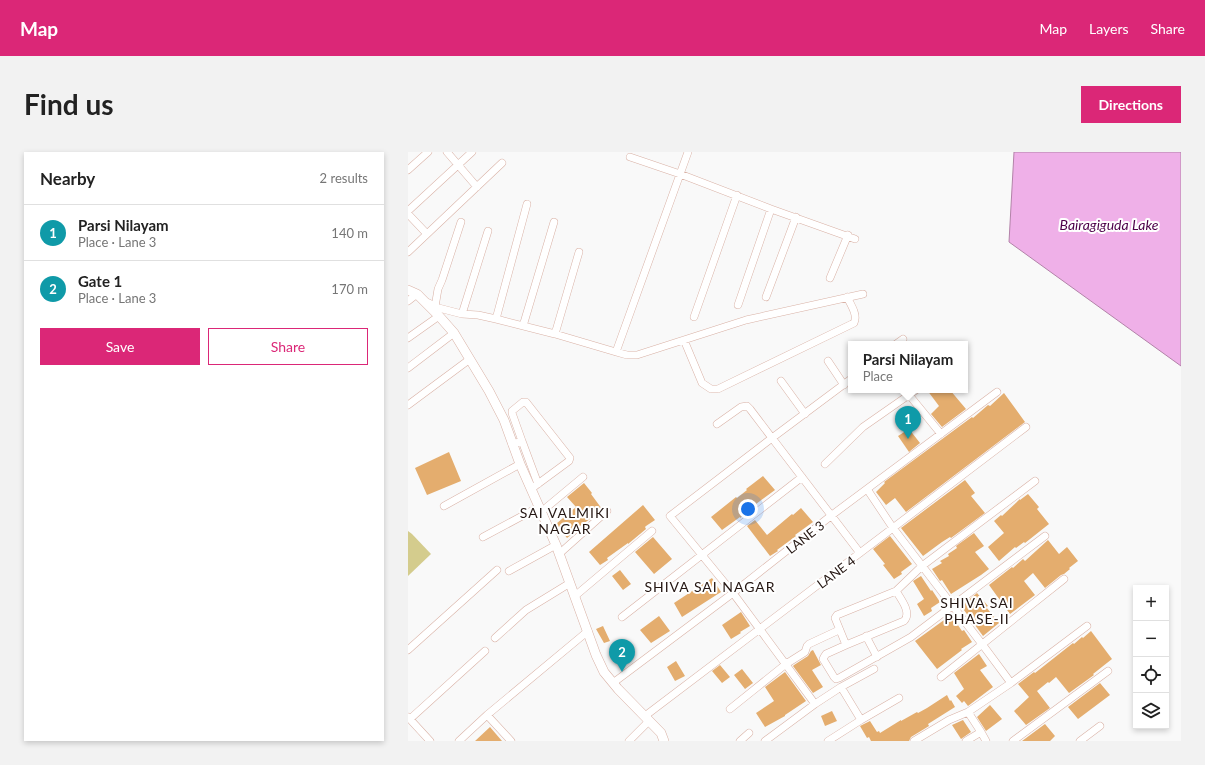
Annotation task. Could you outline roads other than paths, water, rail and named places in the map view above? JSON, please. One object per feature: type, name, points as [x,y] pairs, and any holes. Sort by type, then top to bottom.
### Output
[{"type":"street","points":[[408,170],[428,152]]},
{"type":"street","points":[[447,152],[477,187]]},
{"type":"street","points":[[408,211],[472,152]]},
{"type":"street","points":[[616,352],[688,152]]},
{"type":"street","points":[[630,157],[851,237],[830,278]]},
{"type":"street","points":[[408,252],[502,163]]},
{"type":"street","points":[[694,317],[737,195]]},
{"type":"street","points":[[496,319],[527,204]]},
{"type":"street","points":[[738,305],[771,209]]},
{"type":"street","points":[[408,214],[427,234]]},
{"type":"street","points":[[766,297],[796,217]]},
{"type":"street","points":[[408,338],[437,311],[438,289],[461,222]]},
{"type":"street","points":[[522,326],[554,222]]},
{"type":"street","points":[[462,314],[488,231]]},
{"type":"street","points":[[555,334],[579,252]]},
{"type":"street","points":[[408,290],[417,294],[437,311],[454,333],[489,391],[504,420],[520,464],[534,486]]},
{"type":"street","points":[[408,301],[417,294]]},
{"type":"street","points":[[437,311],[478,315],[555,334],[616,352],[628,355],[637,355],[746,320],[863,294]]},
{"type":"street","points":[[684,340],[702,383],[711,389],[718,389],[854,323],[856,319],[855,315],[847,297]]},
{"type":"street","points":[[408,368],[454,333]]},
{"type":"street","points":[[408,405],[470,359]]},
{"type":"street","points":[[828,361],[844,385]]},
{"type":"street","points":[[781,381],[805,414]]},
{"type":"street","points":[[815,704],[733,593],[670,516],[848,382]]},
{"type":"street","name":"LANE 3","points":[[613,683],[733,593],[832,515],[997,392]]},
{"type":"street","points":[[825,464],[863,427],[906,393]]},
{"type":"street","points":[[908,393],[941,434]]},
{"type":"street","points":[[534,486],[569,461],[570,458],[526,402],[523,402],[513,409],[512,413],[522,441],[540,509],[556,545],[596,655],[604,672],[661,734],[664,741]]},
{"type":"street","points":[[717,424],[741,407],[747,406],[860,553]]},
{"type":"street","name":"LANE 4","points":[[630,741],[647,718],[760,629],[1026,427]]},
{"type":"street","points":[[512,444],[522,441]]},
{"type":"street","points":[[444,506],[520,464]]},
{"type":"street","points":[[483,538],[540,509],[583,477]]},
{"type":"street","points":[[622,617],[802,477]]},
{"type":"street","points":[[846,645],[835,618],[837,615],[896,591],[922,566],[1035,481]]},
{"type":"street","points":[[867,489],[893,528],[1011,683]]},
{"type":"street","points":[[559,554],[607,511]]},
{"type":"street","points":[[575,596],[652,532]]},
{"type":"street","points":[[896,591],[908,613],[907,618],[904,621],[846,645],[824,657],[823,659],[834,678],[836,679],[911,638],[1045,536]]},
{"type":"street","points":[[509,571],[556,545]]},
{"type":"street","points":[[408,650],[497,570]]},
{"type":"street","points":[[941,677],[1064,578]]},
{"type":"street","points":[[495,638],[526,610],[570,583]]},
{"type":"street","points":[[914,741],[948,720],[968,712],[1011,683],[1087,626]]},
{"type":"street","points":[[730,709],[786,664],[805,652],[809,644],[839,630]]},
{"type":"street","points":[[459,741],[487,715],[588,631]]},
{"type":"street","points":[[866,636],[877,657]]},
{"type":"street","points":[[428,740],[409,718],[485,651]]},
{"type":"street","points":[[765,741],[815,704],[841,687],[874,669]]},
{"type":"street","points":[[1013,741],[1108,671]]},
{"type":"street","points":[[841,687],[861,720]]},
{"type":"street","points":[[828,741],[899,698]]},
{"type":"street","points":[[968,712],[986,741]]},
{"type":"street","points":[[487,715],[511,741]]},
{"type":"street","points":[[1080,741],[1100,726]]},
{"type":"street","points":[[966,741],[981,732]]},
{"type":"street","points":[[740,741],[748,733]]},
{"type":"water","name":"Bairagiguda Lake","points":[[1014,152],[1181,152],[1181,366],[1009,242]]},
{"type":"place","name":"Parsi Nilayam","points":[[908,439]]},
{"type":"place","name":"Gate 1","points":[[622,672]]},
{"type":"district","name":"SAI VALMIKI NAGAR","points":[[565,520]]},
{"type":"district","name":"SHIVA SAI NAGAR","points":[[710,586]]},
{"type":"district","name":"SHIVA SAI PHASE-II","points":[[977,610]]}]
